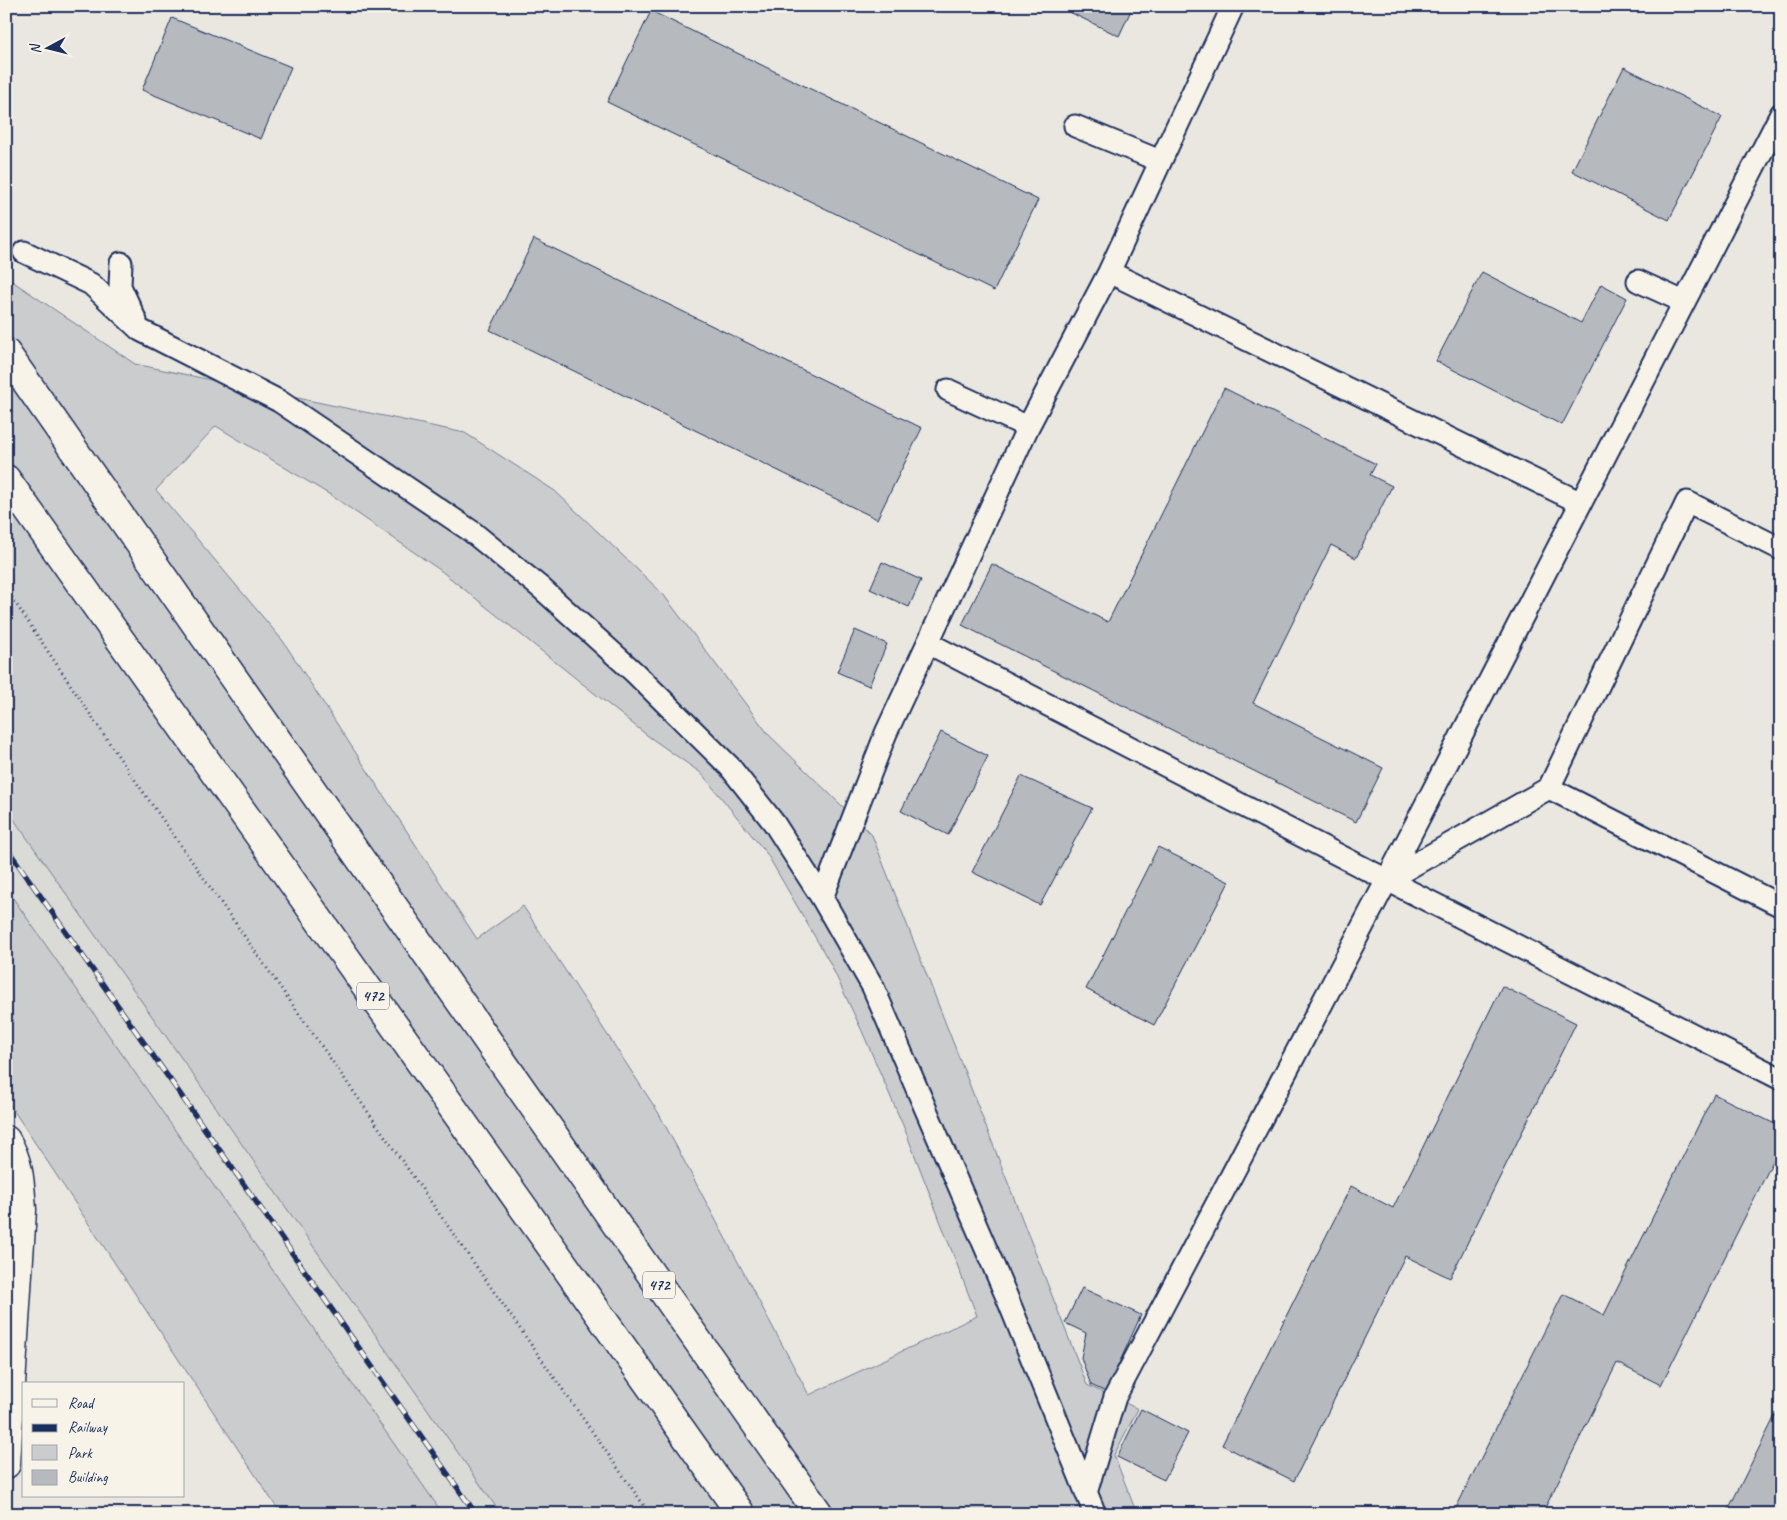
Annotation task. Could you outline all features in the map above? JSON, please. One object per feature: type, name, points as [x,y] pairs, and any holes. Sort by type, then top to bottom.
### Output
[{"type":"main road","name":"472","points":[[6,353],[819,1514]]},
{"type":"main road","name":"472","points":[[6,479],[741,1514]]},
{"type":"main road","points":[[6,1140],[14,1154],[20,1181],[22,1210],[6,1464]]},
{"type":"lane","points":[[822,898],[886,733],[1028,426],[1108,272],[1233,6]]},
{"type":"lane","points":[[1086,1493],[1115,1397],[1387,880],[1781,114]]},
{"type":"lane","points":[[1075,126],[1160,161]]},
{"type":"lane","points":[[24,252],[91,284],[140,330],[279,401],[471,531],[542,588],[635,673],[730,767],[774,823],[822,898],[872,987],[1006,1295],[1095,1514]]},
{"type":"lane","points":[[121,263],[120,286],[140,330]]},
{"type":"lane","points":[[1108,272],[1581,503]]},
{"type":"lane","points":[[1638,281],[1684,302]]},
{"type":"lane","points":[[948,390],[1028,426]]},
{"type":"lane","points":[[1387,880],[1549,788],[1687,502],[1781,549]]},
{"type":"lane","points":[[928,643],[1387,880],[1781,1078]]},
{"type":"lane","points":[[1549,788],[1781,906]]},
{"type":"path","points":[[6,589],[125,766],[650,1514]]},
{"type":"shaded area","points":[[6,808],[501,1514],[443,1514],[6,888]]},
{"type":"green space","points":[[6,277],[135,364],[465,433],[555,491],[663,594],[769,735],[872,835],[1087,1385],[1138,1409],[1114,1455],[1137,1514],[501,1514],[6,808]],"holes":[[[216,426],[332,496],[440,570],[648,736],[701,773],[767,854],[830,963],[862,1031],[905,1130],[977,1316],[809,1395],[658,1112],[523,906],[477,939],[283,641],[156,490]]]},
{"type":"green space","points":[[6,888],[443,1514],[281,1514],[6,1099]]},
{"type":"building","points":[[1057,6],[1133,6],[1119,36]]},
{"type":"building","points":[[651,11],[1038,200],[994,291],[607,102]]},
{"type":"building","points":[[172,18],[291,67],[261,139],[142,90]]},
{"type":"building","points":[[1624,67],[1722,117],[1669,220],[1572,171]]},
{"type":"building","points":[[534,239],[922,428],[877,519],[490,330]]},
{"type":"building","points":[[1482,272],[1581,323],[1601,284],[1627,298],[1562,425],[1436,361]]},
{"type":"building","points":[[1224,388],[1376,464],[1370,475],[1392,486],[1356,558],[1331,545],[1253,703],[1383,768],[1356,822],[962,625],[992,564],[1108,622]]},
{"type":"building","points":[[882,562],[921,580],[909,607],[870,589]]},
{"type":"building","points":[[855,630],[887,644],[869,686],[837,672]]},
{"type":"building","points":[[941,732],[988,756],[948,835],[901,811]]},
{"type":"building","points":[[1021,776],[1092,808],[1040,905],[972,872]]},
{"type":"building","points":[[1158,847],[1229,882],[1154,1025],[1086,989]]},
{"type":"building","points":[[1502,986],[1576,1023],[1450,1278],[1405,1256],[1294,1481],[1222,1445],[1351,1186],[1393,1208]]},
{"type":"building","points":[[1714,1094],[1781,1127],[1781,1145],[1661,1385],[1617,1363],[1542,1514],[1453,1514],[1563,1294],[1604,1315]]},
{"type":"building","points":[[1082,1288],[1141,1315],[1106,1392],[1091,1385],[1081,1358],[1086,1333],[1065,1323]]},
{"type":"building","points":[[1780,1406],[1781,1514],[1726,1514]]},
{"type":"building","points":[[1141,1409],[1188,1433],[1164,1480],[1117,1457]]},
{"type":"railway","points":[[6,847],[476,1514]]}]
